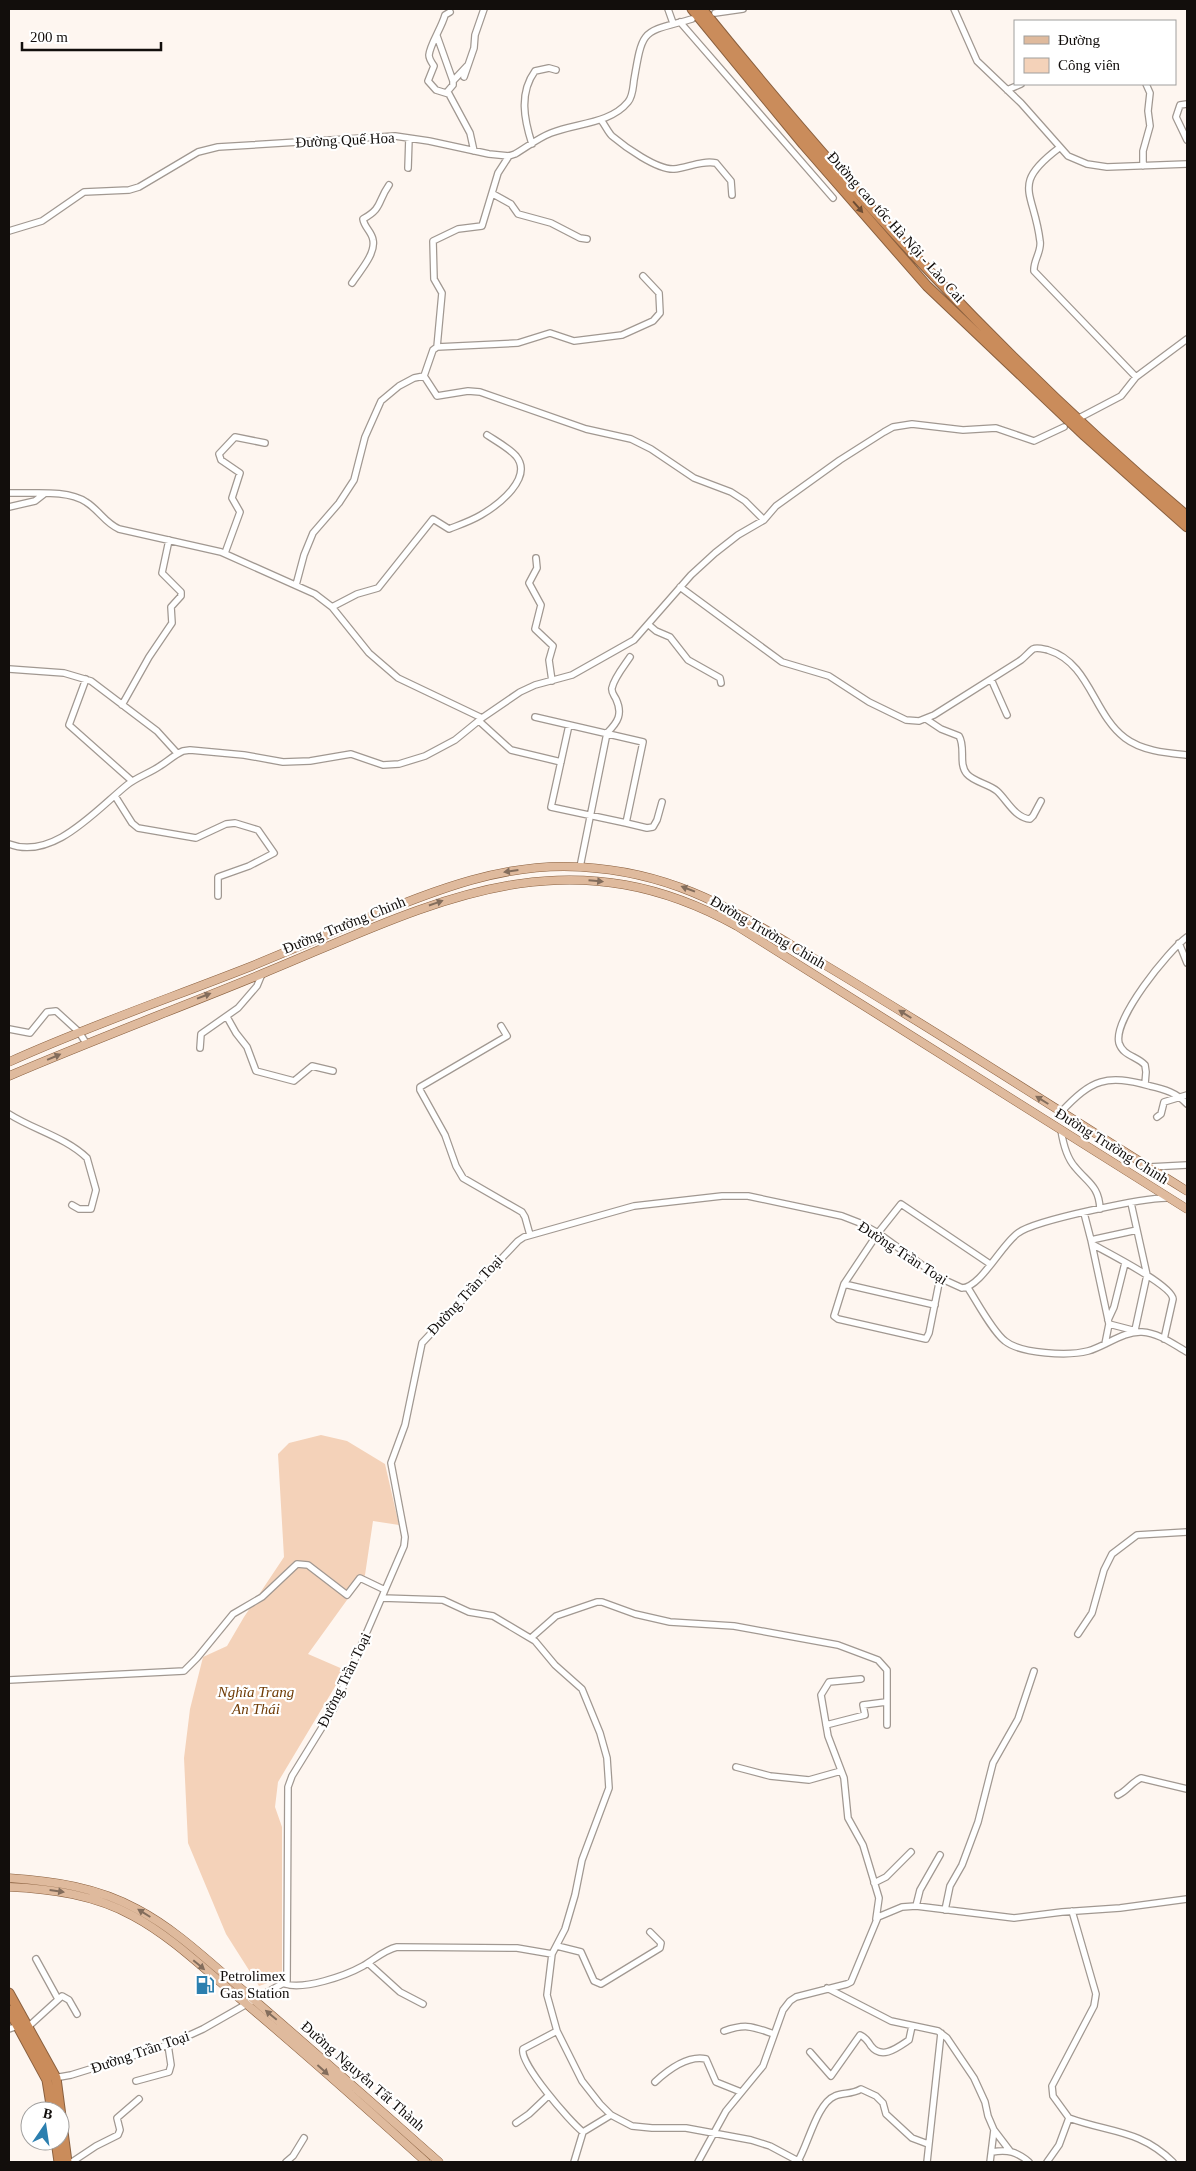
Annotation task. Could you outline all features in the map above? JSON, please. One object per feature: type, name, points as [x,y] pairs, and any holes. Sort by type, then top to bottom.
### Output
[{"type":"highway","name":"Đường cao tốc Hà Nội - Lào Cai","points":[[692,9],[803,144],[927,286],[1078,430],[1187,527]]},
{"type":"highway","name":"Đường cao tốc Hà Nội - Lào Cai","points":[[702,9],[792,120],[932,277],[1060,403],[1187,516]]},
{"type":"highway","points":[[9,1992],[28,2027],[51,2079],[67,2162]]},
{"type":"highway","points":[[9,2010],[13,2028],[51,2079],[52,2101]]},
{"type":"main road","name":"Đường Trường Chinh","points":[[9,1062],[79,1032],[241,970],[433,891],[470,879],[528,869],[580,867],[612,870],[657,878],[734,910],[1187,1191]]},
{"type":"main road","points":[[528,869],[530,882]]},
{"type":"main road","name":"Đường Trường Chinh","points":[[9,1076],[86,1043],[436,903],[482,890],[530,882],[579,880],[638,887],[679,899],[728,921],[1187,1209]]},
{"type":"main road","points":[[728,921],[734,910]]},
{"type":"main road","points":[[1104,1158],[1113,1144]]},
{"type":"main road","name":"Đường Nguyễn Tất Thành","points":[[9,1878],[81,1887],[136,1908],[169,1930],[214,1972],[327,2062],[439,2162]]},
{"type":"main road","name":"Đường Nguyễn Tất Thành","points":[[9,1887],[58,1891],[78,1895],[116,1908],[165,1937],[214,1972]]},
{"type":"main road","name":"Đường Nguyễn Tất Thành","points":[[250,2002],[426,2162]]},
{"type":"street","points":[[464,77],[484,9]]},
{"type":"street","points":[[668,9],[673,24]]},
{"type":"street","points":[[714,13],[743,9]]},
{"type":"street","points":[[954,9],[977,61],[1007,90],[1059,148],[1073,158],[1097,166],[1187,164]]},
{"type":"street","points":[[447,92],[436,90],[428,82],[434,66],[429,58],[430,51],[445,16],[450,12]]},
{"type":"street","points":[[437,347],[442,293],[434,279],[433,242],[458,229],[482,226],[498,173],[509,156],[560,130],[601,120],[621,108],[630,98],[640,47],[645,36],[658,28],[692,19]]},
{"type":"street","points":[[680,22],[833,198]]},
{"type":"street","points":[[437,36],[453,85],[447,92]]},
{"type":"street","points":[[452,81],[469,63]]},
{"type":"street","points":[[532,144],[526,126],[525,90],[535,71],[549,68],[556,70]]},
{"type":"street","points":[[1007,90],[1019,85]]},
{"type":"street","points":[[1142,166],[1143,151],[1150,126],[1148,111],[1150,93],[1146,85]]},
{"type":"street","points":[[447,92],[470,133],[474,151]]},
{"type":"street","points":[[1187,104],[1180,105],[1176,117],[1187,140]]},
{"type":"street","points":[[601,120],[613,136],[661,166],[674,169],[704,163],[716,163],[732,181],[732,195]]},
{"type":"street","name":"Đường Quế Hoa","points":[[9,231],[42,221],[84,192],[129,190],[139,186],[207,149],[377,137],[409,138],[509,156]]},
{"type":"street","points":[[408,168],[409,138]]},
{"type":"street","points":[[1059,148],[1039,163],[1028,183],[1040,242],[1034,271],[1136,377]]},
{"type":"street","points":[[352,283],[371,253],[373,244],[363,219],[379,207],[382,194],[389,185]]},
{"type":"street","points":[[493,194],[511,204],[518,214],[551,223],[580,238],[587,239]]},
{"type":"street","points":[[424,376],[433,350],[437,347],[518,343],[550,333],[574,341],[622,335],[653,321],[660,313],[660,293],[644,276]]},
{"type":"street","points":[[1081,417],[1121,396],[1136,377],[1187,339]]},
{"type":"street","points":[[424,376],[437,396],[468,391],[480,392],[586,429],[631,439],[651,448],[694,478],[731,492],[749,505],[764,520]]},
{"type":"street","points":[[296,585],[304,555],[314,533],[339,503],[354,480],[365,437],[381,402],[399,386],[414,378],[424,376]]},
{"type":"street","points":[[9,844],[24,848],[48,844],[66,835],[98,812],[132,781],[160,766],[177,754],[190,750],[244,755],[271,761],[293,762],[351,754],[377,764],[390,765],[435,752],[520,692],[572,675],[634,640],[680,587],[715,553],[738,535],[764,520],[776,506],[840,460],[894,427],[912,424],[963,430],[996,428],[1034,441],[1064,427]]},
{"type":"street","points":[[332,607],[357,594],[378,588],[433,520],[449,529],[480,516],[506,495],[520,477],[522,469],[516,455],[487,436]]},
{"type":"street","points":[[225,553],[240,512],[232,498],[240,473],[220,460],[219,454],[235,437],[265,443]]},
{"type":"street","points":[[9,493],[72,495],[88,502],[113,527],[225,553],[315,594],[332,607],[368,653],[398,678],[480,719],[511,750],[561,762]]},
{"type":"street","points":[[9,507],[35,501],[44,494]]},
{"type":"street","points":[[122,705],[172,623],[171,607],[181,596],[181,592],[162,573],[169,540]]},
{"type":"street","points":[[536,558],[537,568],[529,583],[541,605],[536,629],[553,646],[549,660],[552,681]]},
{"type":"street","points":[[680,587],[782,662],[829,676],[869,702],[906,720],[926,719],[954,704],[1036,648],[1050,651],[1077,668],[1111,722],[1123,736],[1144,748],[1187,755]]},
{"type":"street","points":[[649,625],[656,631],[670,637],[688,660],[720,678],[721,683]]},
{"type":"street","points":[[580,867],[607,733],[617,724],[620,714],[619,706],[613,694],[613,686],[630,657]]},
{"type":"street","points":[[9,669],[64,673],[86,679],[98,685],[156,731],[177,754]]},
{"type":"street","points":[[86,679],[69,724],[132,781]]},
{"type":"street","points":[[991,679],[1007,715]]},
{"type":"street","points":[[535,717],[643,742],[626,823]]},
{"type":"street","points":[[926,719],[941,729],[959,736],[962,743],[964,769],[967,774],[993,788],[1021,816],[1030,818],[1033,816],[1041,801]]},
{"type":"street","points":[[569,725],[551,807],[647,828],[653,826],[657,820],[662,802]]},
{"type":"street","points":[[115,796],[134,826],[150,832],[196,838],[226,824],[235,822],[258,830],[274,853],[249,866],[218,877],[218,896]]},
{"type":"street","points":[[1145,1084],[1145,1065],[1123,1049],[1119,1041],[1119,1032],[1127,1014],[1150,978],[1168,953],[1187,937]]},
{"type":"street","points":[[1178,943],[1187,963]]},
{"type":"street","points":[[200,1048],[201,1034],[206,1028],[227,1017],[247,999],[257,986],[262,974]]},
{"type":"street","points":[[9,1029],[30,1033],[47,1012],[52,1010],[60,1012],[79,1032],[86,1043]]},
{"type":"street","points":[[227,1017],[236,1034],[247,1047],[254,1068],[258,1072],[277,1075],[294,1081],[312,1066],[333,1070]]},
{"type":"street","points":[[501,1026],[507,1036],[420,1088],[420,1090],[445,1135],[456,1166],[463,1178],[522,1212],[530,1235]]},
{"type":"street","points":[[1061,1112],[1082,1091],[1108,1079],[1145,1084],[1184,1095]]},
{"type":"street","points":[[1184,1095],[1187,1104]]},
{"type":"street","points":[[1157,1117],[1161,1114],[1163,1103],[1184,1095]]},
{"type":"street","points":[[9,1114],[26,1124],[56,1137],[87,1158],[96,1190],[92,1210],[79,1209],[72,1205]]},
{"type":"street","points":[[1061,1130],[1064,1146],[1074,1166],[1088,1180],[1098,1194],[1100,1209]]},
{"type":"street","points":[[1149,1167],[1187,1165]]},
{"type":"street","name":"Đường Trần Toại","points":[[51,2079],[168,2045],[203,2029],[284,1984],[288,1978],[288,1787],[292,1776],[334,1708],[401,1555],[405,1537],[390,1463],[405,1425],[422,1343],[511,1246],[530,1235],[634,1206],[734,1195],[763,1199],[842,1216],[860,1223],[878,1233],[940,1278],[955,1286],[968,1288],[973,1285],[1012,1238],[1025,1229],[1049,1220],[1100,1209],[1170,1198]]},
{"type":"street","points":[[1131,1204],[1147,1275],[1138,1331]]},
{"type":"street","points":[[940,1278],[928,1337],[923,1340],[838,1319],[834,1316],[844,1284],[898,1206],[903,1205],[990,1264]]},
{"type":"street","points":[[1084,1213],[1108,1322]]},
{"type":"street","points":[[1091,1242],[1137,1230]]},
{"type":"street","points":[[1091,1242],[1147,1275],[1173,1296],[1164,1339]]},
{"type":"street","points":[[1095,1260],[1106,1252]]},
{"type":"street","points":[[1105,1344],[1108,1322],[1114,1307],[1125,1263]]},
{"type":"street","points":[[844,1284],[935,1305]]},
{"type":"street","points":[[968,1288],[1000,1336],[1010,1344],[1044,1352],[1088,1351],[1138,1331]]},
{"type":"street","points":[[1108,1322],[1164,1339],[1187,1352]]},
{"type":"street","points":[[1078,1634],[1092,1613],[1104,1570],[1112,1554],[1138,1535],[1187,1532]]},
{"type":"street","points":[[9,1680],[184,1670],[198,1658],[233,1614],[262,1597],[297,1564],[301,1563],[308,1565],[347,1595],[360,1578],[386,1590]]},
{"type":"street","points":[[382,1598],[443,1600],[469,1612],[493,1616],[531,1638],[555,1665],[582,1689],[600,1733],[607,1758],[610,1778],[609,1788],[582,1860],[575,1895],[557,1946],[552,1954],[547,1995],[557,2031],[582,2081],[611,2115],[639,2127],[686,2128],[770,2146],[799,2162],[816,2120],[830,2100],[837,2095],[852,2094],[863,2089],[872,2092],[881,2101],[886,2114],[912,2138],[928,2144]]},
{"type":"street","points":[[531,1638],[556,1616],[602,1602],[635,1614],[670,1622],[745,1628],[838,1646],[869,1655],[878,1660],[887,1670],[886,1702],[888,1725]]},
{"type":"street","points":[[945,1910],[950,1886],[962,1865],[978,1822],[993,1763],[1018,1719],[1034,1670]]},
{"type":"street","points":[[698,2162],[712,2134],[741,2092],[762,2066],[783,2010],[796,1997],[847,1984],[853,1979],[876,1919],[879,1902],[863,1845],[848,1818],[845,1785],[828,1736],[821,1695],[829,1682],[861,1680]]},
{"type":"street","points":[[826,1725],[865,1716],[863,1705],[886,1702]]},
{"type":"street","points":[[736,1766],[770,1776],[809,1780],[841,1770]]},
{"type":"street","points":[[1118,1795],[1126,1791],[1135,1781],[1141,1778],[1187,1789]]},
{"type":"street","points":[[874,1883],[888,1876],[911,1852]]},
{"type":"street","points":[[916,1906],[920,1890],[940,1856]]},
{"type":"street","points":[[876,1919],[902,1907],[916,1906],[1014,1918],[1072,1911],[1120,1908],[1187,1899]]},
{"type":"street","points":[[1072,1911],[1096,1994],[1094,2006],[1052,2086],[1053,2096],[1069,2118],[1133,2135],[1150,2143],[1173,2162]]},
{"type":"street","points":[[557,1946],[580,1952],[594,1980],[601,1984],[660,1948],[661,1943],[650,1932]]},
{"type":"street","points":[[284,1984],[297,1985],[316,1982],[348,1973],[368,1963],[386,1950],[397,1947],[517,1948],[552,1954]]},
{"type":"street","points":[[36,1959],[58,1998]]},
{"type":"street","points":[[368,1963],[395,1988],[423,2004]]},
{"type":"street","points":[[827,1988],[891,2021],[941,2033],[962,2060],[979,2088],[994,2130],[1010,2151]]},
{"type":"street","points":[[28,2027],[58,1998],[66,1997],[77,2014]]},
{"type":"street","points":[[724,2031],[739,2026],[749,2026],[774,2034]]},
{"type":"street","points":[[810,2052],[831,2076],[860,2035],[863,2036],[874,2050],[883,2053],[893,2050],[909,2040],[912,2026]]},
{"type":"street","points":[[557,2031],[524,2048],[522,2052],[548,2096],[583,2132]]},
{"type":"street","points":[[927,2162],[941,2033]]},
{"type":"street","points":[[136,2081],[169,2072],[171,2065],[168,2045]]},
{"type":"street","points":[[655,2082],[667,2071],[698,2058],[706,2059],[716,2082],[741,2092]]},
{"type":"street","points":[[516,2122],[529,2114],[548,2096]]},
{"type":"street","points":[[72,2162],[96,2146],[118,2135],[120,2132],[117,2118],[139,2099]]},
{"type":"street","points":[[574,2162],[583,2132],[611,2115]]},
{"type":"street","points":[[1046,2162],[1059,2145],[1069,2118]]},
{"type":"street","points":[[990,2162],[994,2130]]},
{"type":"street","points":[[286,2162],[293,2156],[304,2138]]},
{"type":"street","points":[[992,2152],[1010,2151],[1021,2155],[1029,2162]]},
{"type":"green space","name":"Nghĩa Trang An Thái","points":[[321,1435],[347,1441],[385,1464],[399,1525],[373,1521],[365,1575],[308,1654],[345,1670],[278,1782],[275,1807],[282,1827],[282,1978],[259,1986],[226,1934],[188,1843],[184,1758],[190,1709],[203,1657],[227,1646],[284,1557],[278,1454],[289,1443]]},
{"type":"place","name":"Petrolimex Gas Station","points":[[205,1985]]}]
